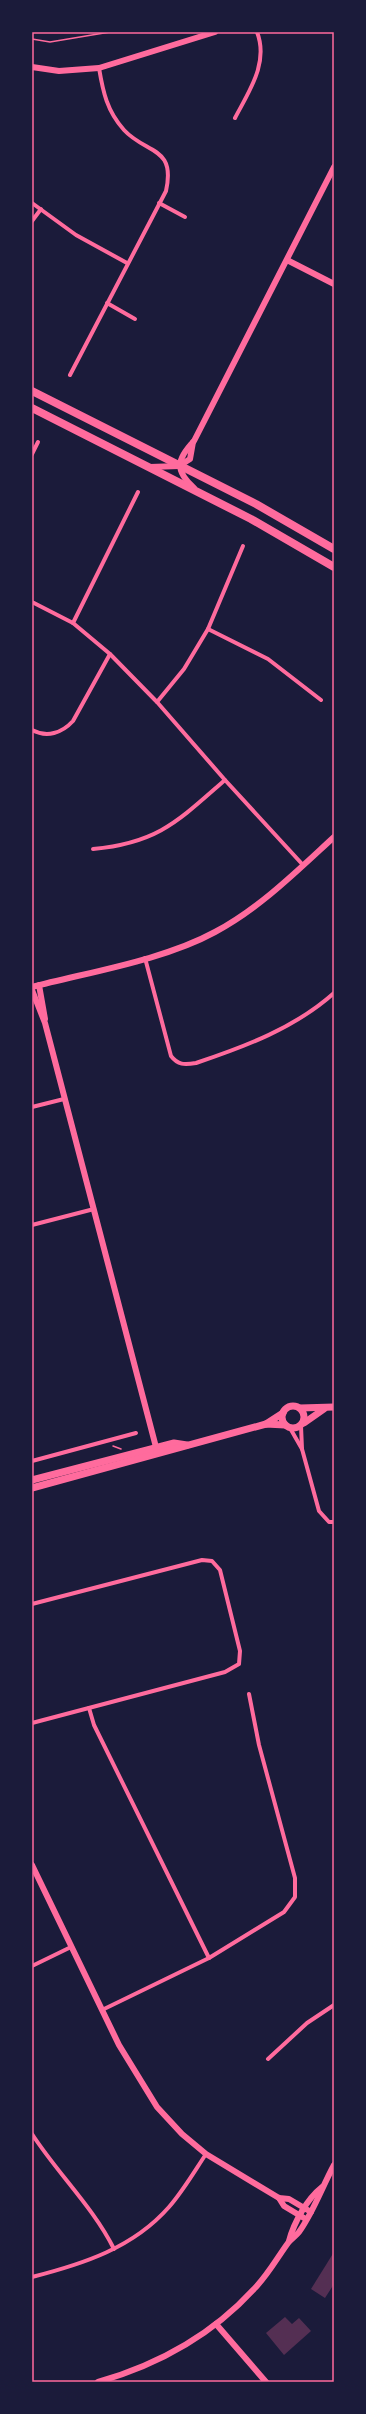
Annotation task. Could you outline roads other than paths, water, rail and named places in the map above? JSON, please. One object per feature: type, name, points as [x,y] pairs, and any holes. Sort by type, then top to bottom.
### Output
[{"type":"main road","points":[[32,391],[298,526],[334,549]]},
{"type":"main road","points":[[32,408],[150,467],[290,540],[334,567]]},
{"type":"main road","points":[[32,1480],[188,1445],[266,1424],[283,1413],[290,1406],[300,1408],[334,1408]]},
{"type":"main road","points":[[300,1408],[305,1417],[302,1424]]},
{"type":"main road","points":[[266,1424],[287,1427],[302,1424],[324,1409]]},
{"type":"main road","points":[[283,1413],[282,1419],[287,1427]]},
{"type":"main road","points":[[32,1488],[157,1451]]},
{"type":"street","points":[[32,68],[59,71],[99,68],[215,32]]},
{"type":"street","points":[[235,118],[258,73],[261,56],[257,32]]},
{"type":"street","points":[[70,375],[127,263],[166,192],[169,177],[167,166],[162,156],[125,131],[112,115],[104,97],[99,68]]},
{"type":"street","points":[[150,467],[179,466],[190,459],[194,440],[334,167]]},
{"type":"street","points":[[32,203],[76,235],[127,263]]},
{"type":"street","points":[[159,203],[185,217]]},
{"type":"street","points":[[32,221],[41,209]]},
{"type":"street","points":[[287,260],[334,284]]},
{"type":"street","points":[[107,303],[135,319]]},
{"type":"street","points":[[32,454],[38,442]]},
{"type":"street","points":[[179,466],[188,483],[200,493]]},
{"type":"street","points":[[73,623],[138,492]]},
{"type":"street","points":[[157,702],[184,669],[208,628],[243,546]]},
{"type":"street","points":[[32,602],[73,623],[110,654],[157,702],[224,780],[303,865]]},
{"type":"street","points":[[208,628],[268,659],[321,700]]},
{"type":"street","points":[[32,730],[48,735],[67,728],[74,720],[110,654]]},
{"type":"street","points":[[93,849],[115,847],[151,837],[168,828],[224,780]]},
{"type":"street","points":[[157,1451],[45,1023],[32,988],[145,958],[214,933],[264,900],[334,837]]},
{"type":"street","points":[[145,958],[170,1056],[176,1063],[185,1065],[196,1063],[262,1039],[294,1021],[334,993]]},
{"type":"street","points":[[39,985],[44,1006],[45,1023]]},
{"type":"street","points":[[32,1107],[64,1099]]},
{"type":"street","points":[[32,1225],[94,1209]]},
{"type":"street","points":[[302,1424],[302,1450],[319,1510],[330,1522],[334,1522]]},
{"type":"street","points":[[287,1427],[302,1450]]},
{"type":"street","points":[[32,1461],[136,1434]]},
{"type":"street","points":[[32,1604],[202,1560],[212,1561],[220,1570],[240,1651],[239,1664],[225,1672],[32,1723]]},
{"type":"street","points":[[102,2010],[209,1958],[284,1912],[294,1897],[295,1878],[259,1745],[249,1694]]},
{"type":"street","points":[[89,1708],[94,1725],[209,1958]]},
{"type":"street","points":[[32,1865],[119,2045],[157,2107],[182,2134],[206,2154],[279,2198],[289,2199],[311,2212]]},
{"type":"street","points":[[32,1966],[71,1947]]},
{"type":"street","points":[[268,2058],[306,2023],[334,2005]]},
{"type":"street","points":[[32,2134],[50,2162],[85,2204],[114,2249]]},
{"type":"street","points":[[32,2277],[78,2265],[114,2249],[146,2228],[169,2207],[206,2154]]},
{"type":"street","points":[[289,2242],[292,2229],[314,2193],[322,2186],[334,2165]]},
{"type":"street","points":[[98,2382],[123,2375],[157,2361],[216,2324],[255,2289],[289,2242],[298,2233],[320,2197],[322,2186]]},
{"type":"street","points":[[279,2198],[284,2206],[306,2220]]},
{"type":"street","points":[[216,2324],[266,2382]]}]
